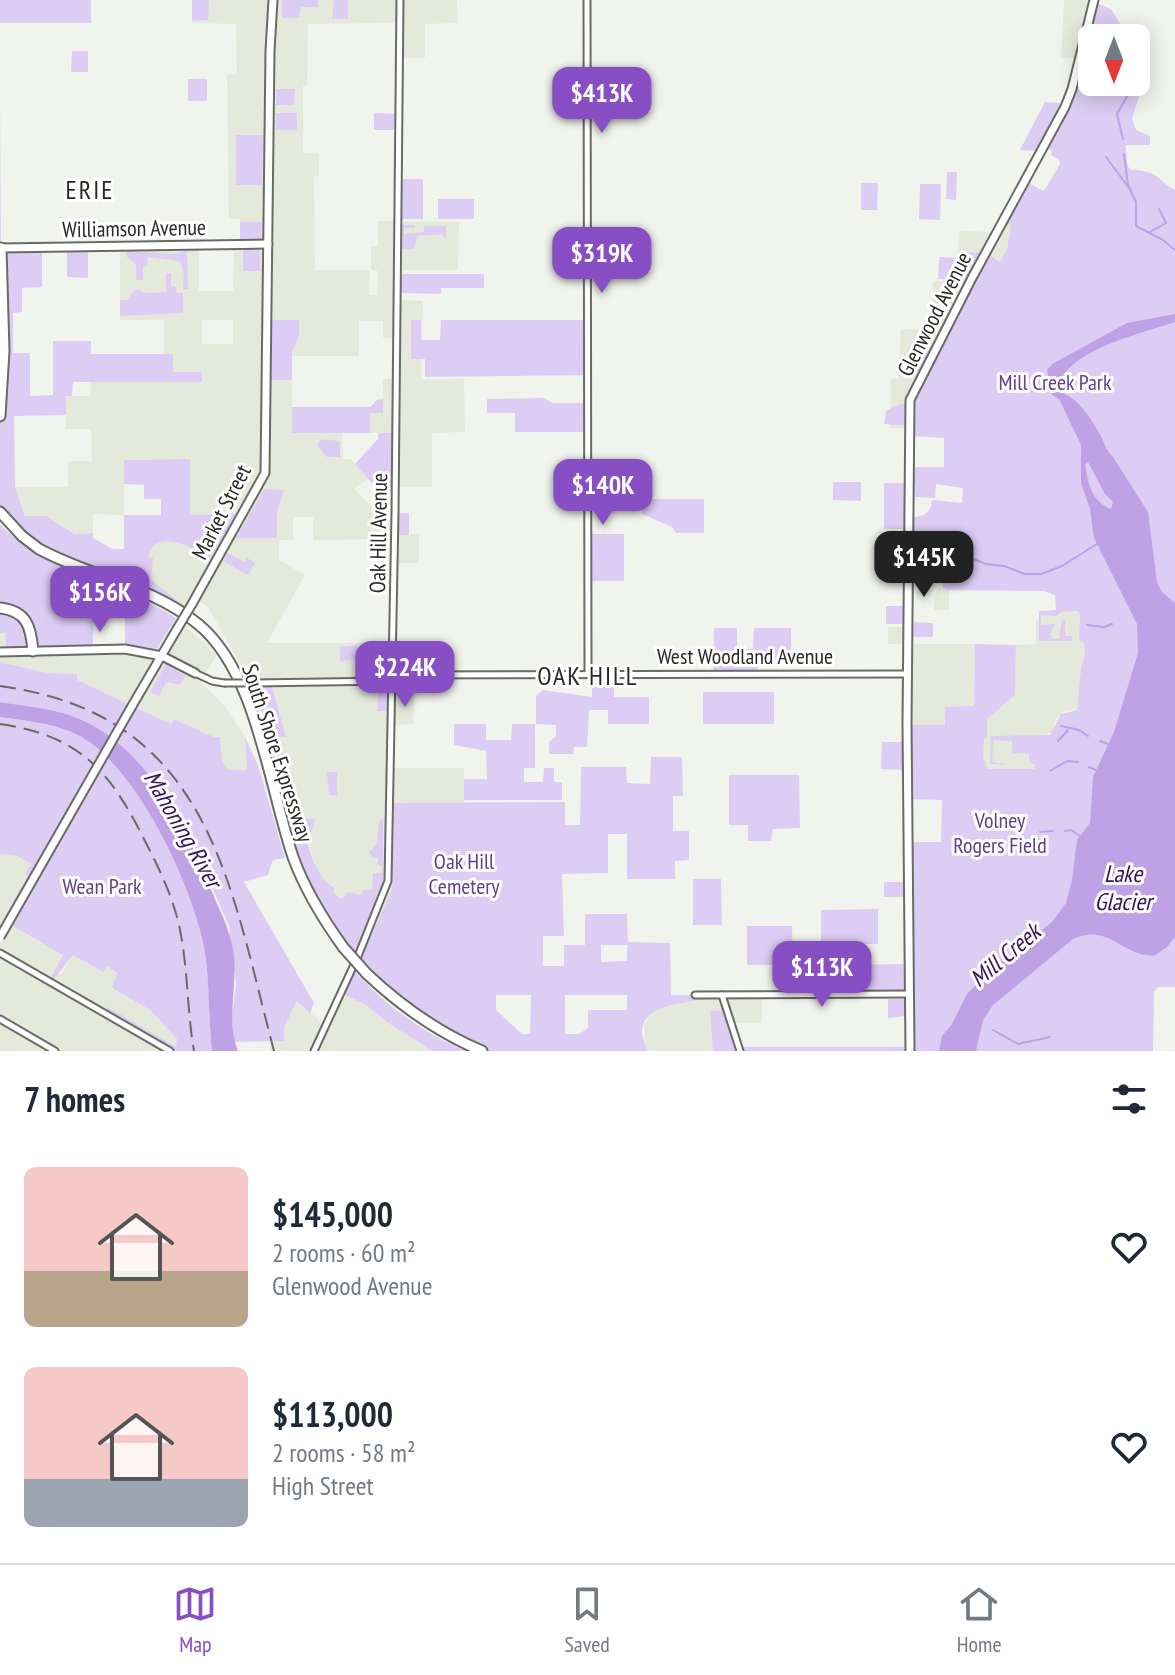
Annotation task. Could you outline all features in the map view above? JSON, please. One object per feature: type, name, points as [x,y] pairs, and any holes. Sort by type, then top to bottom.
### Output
[{"type":"highway","points":[[0,248],[4,374],[0,416]]},
{"type":"highway","name":"South Shore Expressway","points":[[0,512],[39,549],[160,599],[198,623],[219,645],[233,666],[246,696],[299,873],[318,909],[343,947],[367,974],[424,1019],[482,1051]]},
{"type":"highway","points":[[0,608],[14,611],[24,618],[31,629],[33,651]]},
{"type":"main road","name":"Market Street","points":[[0,937],[265,473],[273,0]]},
{"type":"main road","name":"Glenwood Avenue","points":[[910,1051],[907,674],[910,400],[1065,107],[1094,0]]},
{"type":"main road","name":"Williamson Avenue","points":[[0,248],[268,244]]},
{"type":"main road","name":"West Woodland Avenue","points":[[0,652],[125,649],[162,656],[195,673]]},
{"type":"street","name":"Oak Hill Avenue","points":[[314,1051],[387,887],[400,0]]},
{"type":"street","points":[[587,0],[588,674]]},
{"type":"street","name":"West Woodland Avenue","points":[[195,673],[207,680],[224,683],[588,674],[907,674]]},
{"type":"street","points":[[0,953],[170,1051]]},
{"type":"street","points":[[695,995],[908,994]]},
{"type":"street","points":[[722,995],[740,1051]]},
{"type":"street","points":[[0,1019],[55,1051]]},
{"type":"shaded area","points":[[192,0],[457,0],[458,23],[425,24],[425,58],[399,58],[399,23],[308,24],[307,85],[303,86],[303,153],[319,154],[319,176],[314,177],[315,270],[370,270],[369,295],[377,295],[378,271],[371,270],[371,246],[378,246],[378,221],[459,222],[458,270],[398,270],[397,300],[423,301],[421,379],[464,379],[465,432],[432,433],[432,487],[395,487],[396,433],[367,433],[368,407],[383,407],[383,379],[396,379],[397,338],[383,338],[383,321],[359,321],[359,356],[292,356],[292,433],[342,433],[343,459],[351,459],[368,479],[354,489],[395,530],[395,534],[419,534],[419,563],[394,563],[394,539],[313,540],[313,517],[293,517],[293,540],[279,540],[279,560],[305,575],[267,643],[362,643],[362,681],[391,681],[392,675],[415,675],[413,724],[391,725],[390,768],[464,768],[464,803],[394,803],[393,890],[380,918],[335,897],[321,883],[285,763],[279,737],[285,736],[271,683],[249,683],[208,607],[195,599],[189,610],[146,577],[139,563],[159,530],[190,459],[124,460],[124,515],[93,514],[93,533],[76,534],[46,516],[25,516],[15,487],[68,487],[68,461],[92,461],[91,429],[66,429],[66,396],[90,396],[91,382],[202,381],[201,372],[173,372],[172,355],[164,354],[164,320],[120,320],[120,246],[199,245],[199,291],[233,291],[234,245],[240,244],[240,219],[229,218],[227,75],[237,74],[236,24],[192,23]],"holes":[[[202,320],[233,320],[233,344],[202,344]]]},
{"type":"shaded area","points":[[1064,0],[1094,0],[1088,24],[1078,24],[1078,58],[1061,58]]},
{"type":"shaded area","points":[[1003,220],[1011,225],[1007,249],[910,429],[890,428],[891,379],[898,379],[901,329],[932,330],[933,281],[957,282],[959,231],[997,232]]},
{"type":"shaded area","points":[[939,588],[949,588],[949,610],[934,610],[934,595]]},
{"type":"shaded area","points":[[1039,611],[1077,611],[1080,614],[1079,639],[1084,643],[1085,655],[1077,710],[1065,711],[1056,719],[1052,733],[1042,736],[1035,769],[983,769],[978,763],[987,719],[1015,695],[1016,645],[1036,644]]},
{"type":"shaded area","points":[[125,615],[175,617],[209,647],[216,656],[201,682],[226,708],[245,737],[247,770],[228,770],[222,761],[220,737],[174,719],[171,724],[138,710],[77,680],[77,674],[48,673],[0,662],[0,633],[5,633],[6,652],[125,648]]},
{"type":"shaded area","points":[[888,627],[908,627],[908,644],[975,644],[974,707],[946,707],[945,725],[907,725],[907,644],[888,644]]},
{"type":"shaded area","points":[[0,854],[17,856],[31,864],[28,875],[64,955],[52,976],[61,974],[73,955],[102,972],[107,966],[117,973],[112,989],[150,1010],[177,1039],[180,1051],[0,1051]]},
{"type":"shaded area","points":[[340,993],[365,1004],[432,1051],[271,1051],[269,1041],[284,1027],[297,1000],[325,1026]]},
{"type":"shaded area","points":[[762,994],[762,1023],[732,1023],[734,1030],[713,1030],[713,1051],[648,1051],[645,1046],[644,1025],[651,1014],[663,1006],[663,995]]},
{"type":"green space","points":[[0,0],[91,0],[91,23],[0,23]]},
{"type":"green space","points":[[192,0],[209,0],[208,20],[192,21]]},
{"type":"green space","points":[[282,0],[318,0],[318,7],[301,7],[299,18],[282,18]]},
{"type":"green space","points":[[334,0],[348,0],[348,19],[332,19]]},
{"type":"green space","name":"Mill Creek Park","points":[[1094,2],[1111,9],[1120,24],[1088,24]]},
{"type":"green space","points":[[72,51],[88,51],[88,72],[71,72]]},
{"type":"green space","points":[[188,79],[207,79],[207,101],[188,101]]},
{"type":"green space","name":"Mill Creek Park","points":[[1074,79],[1078,80],[1078,96],[1139,96],[1132,119],[1136,130],[1150,136],[1150,145],[1126,145],[1127,164],[1131,170],[1153,174],[1175,190],[1175,987],[1158,987],[1154,992],[1153,1051],[713,1051],[710,1011],[723,1010],[741,1047],[909,1047],[908,977],[905,978],[905,990],[846,990],[846,994],[821,994],[821,965],[908,964],[908,842],[941,842],[942,800],[908,799],[907,725],[945,725],[945,707],[974,706],[975,644],[1016,645],[1015,695],[987,719],[983,761],[986,761],[987,769],[1035,769],[1035,764],[1029,763],[1029,754],[1012,753],[1012,741],[993,740],[992,762],[1008,765],[990,764],[991,736],[1050,735],[1061,714],[1077,710],[1085,655],[1084,643],[1079,640],[1080,614],[1077,611],[1061,612],[1057,616],[1041,615],[1041,625],[1055,624],[1050,634],[1053,639],[1059,639],[1062,620],[1065,620],[1065,636],[1072,636],[1072,641],[1039,641],[1039,611],[1056,610],[1055,595],[1044,591],[949,590],[943,588],[942,578],[908,577],[909,518],[928,512],[932,500],[962,503],[963,488],[936,484],[935,498],[915,497],[915,484],[909,483],[909,467],[944,467],[944,438],[910,436],[910,403],[986,253],[1000,262],[1007,249],[1011,225],[1003,220],[1024,181],[1044,191],[1060,164],[1059,159],[1051,155],[1052,151],[1044,145]]},
{"type":"green space","points":[[276,89],[295,89],[294,105],[276,105]]},
{"type":"green space","points":[[0,94],[1,247],[42,247],[42,287],[22,288],[22,312],[13,313],[13,353],[30,353],[30,396],[53,395],[53,341],[91,341],[91,354],[173,354],[173,372],[202,372],[202,382],[73,382],[72,396],[66,396],[66,415],[14,416],[15,487],[25,516],[46,516],[75,534],[93,533],[93,538],[113,549],[124,549],[124,515],[161,515],[161,499],[144,499],[144,485],[124,484],[124,460],[190,459],[190,515],[236,514],[210,559],[198,541],[193,549],[168,541],[151,549],[148,556],[153,558],[151,580],[183,605],[180,611],[47,553],[0,512]]},
{"type":"green space","points":[[1045,102],[1062,103],[1036,151],[1020,150]]},
{"type":"green space","points":[[276,113],[297,113],[297,130],[276,130]]},
{"type":"green space","points":[[374,113],[395,114],[395,130],[374,130]]},
{"type":"green space","points":[[236,135],[263,135],[262,185],[236,185]]},
{"type":"green space","points":[[947,172],[957,172],[956,200],[946,199]]},
{"type":"green space","points":[[402,179],[423,179],[423,219],[401,219]]},
{"type":"green space","points":[[861,183],[878,183],[877,210],[861,210]]},
{"type":"green space","points":[[920,184],[941,184],[940,220],[919,219]]},
{"type":"green space","points":[[438,199],[474,199],[474,219],[438,219]]},
{"type":"green space","points":[[240,222],[262,222],[261,241],[240,241]]},
{"type":"green space","points":[[401,225],[415,225],[415,228],[404,228],[404,234],[424,232],[424,226],[446,226],[446,240],[442,234],[417,236],[414,249],[401,249]]},
{"type":"green space","points":[[243,250],[260,250],[260,271],[243,271]]},
{"type":"green space","points":[[126,251],[172,254],[187,251],[188,289],[183,289],[184,273],[180,261],[148,257],[147,266],[143,266],[143,280],[136,280],[136,264],[127,257]]},
{"type":"green space","points":[[67,252],[88,252],[88,278],[67,277]]},
{"type":"green space","points":[[958,252],[982,253],[968,280],[938,279],[939,257],[957,258]]},
{"type":"green space","points":[[166,273],[171,273],[171,285],[176,287],[177,293],[183,293],[183,313],[120,316],[120,300],[128,300],[134,290],[166,292]]},
{"type":"green space","points":[[401,274],[484,274],[484,288],[441,288],[441,294],[401,293]]},
{"type":"green space","points":[[267,320],[299,320],[299,337],[292,352],[292,380],[266,380]]},
{"type":"green space","points":[[411,320],[421,320],[421,340],[440,340],[441,320],[588,320],[588,375],[425,377],[425,359],[411,359]]},
{"type":"green space","points":[[909,348],[932,348],[917,377],[898,376]]},
{"type":"green space","points":[[543,398],[553,403],[588,403],[588,432],[515,432],[515,413],[487,413],[487,399]]},
{"type":"green space","points":[[383,399],[383,413],[370,413],[370,433],[292,433],[292,407],[370,407]]},
{"type":"green space","points":[[906,404],[906,425],[884,424],[886,411]]},
{"type":"green space","points":[[378,433],[396,433],[395,491],[379,491],[355,464],[378,439]]},
{"type":"green space","points":[[320,439],[340,441],[340,457],[327,457],[317,446]]},
{"type":"green space","points":[[833,482],[861,482],[861,501],[833,500]]},
{"type":"green space","points":[[884,483],[906,483],[905,529],[884,529]]},
{"type":"green space","points":[[264,489],[284,490],[277,512],[277,538],[236,538]]},
{"type":"green space","points":[[642,499],[704,499],[704,533],[676,533],[672,527],[642,514]]},
{"type":"green space","points":[[395,513],[409,513],[409,535],[395,535]]},
{"type":"green space","points":[[0,524],[39,555],[154,605],[176,618],[157,648],[125,645],[125,613],[93,613],[93,649],[6,652],[5,633],[0,633]]},
{"type":"green space","points":[[588,534],[624,534],[624,581],[588,581]]},
{"type":"green space","points":[[228,553],[244,562],[247,558],[255,563],[248,575],[223,561]]},
{"type":"green space","points":[[886,606],[904,606],[904,624],[886,624]]},
{"type":"green space","points":[[914,622],[933,623],[933,637],[913,637]]},
{"type":"green space","points":[[714,628],[737,628],[737,649],[753,649],[754,628],[791,628],[791,659],[758,659],[758,674],[713,675]]},
{"type":"green space","points":[[340,646],[358,646],[358,659],[340,661]]},
{"type":"green space","points":[[396,655],[425,655],[425,672],[396,672]]},
{"type":"green space","points":[[0,662],[48,673],[77,674],[77,680],[171,724],[174,719],[220,737],[222,761],[228,770],[247,770],[245,737],[258,765],[285,858],[273,860],[268,875],[244,882],[314,1003],[310,1013],[297,1001],[284,1027],[284,1041],[234,1042],[232,1017],[236,983],[229,926],[195,848],[89,724],[72,716],[0,702]]},
{"type":"green space","points":[[166,664],[185,676],[180,685],[166,682],[159,696],[150,692]]},
{"type":"green space","points":[[592,679],[614,679],[614,697],[649,697],[649,724],[608,724],[608,710],[589,710],[587,747],[574,747],[573,754],[549,754],[549,742],[556,736],[556,725],[535,724],[536,696],[543,690],[592,697]]},
{"type":"green space","name":"Oak Hill Cemetery","points":[[249,683],[271,683],[286,737],[279,737],[300,819],[315,819],[310,836],[306,838],[319,873],[334,888],[334,894],[342,899],[347,892],[361,895],[364,890],[372,890],[373,873],[382,873],[378,858],[373,858],[369,852],[377,844],[379,821],[383,818],[383,887],[371,914],[375,916],[362,944],[366,946],[392,890],[394,803],[565,802],[565,825],[580,825],[581,767],[626,767],[627,783],[650,784],[651,757],[682,757],[683,796],[673,796],[673,831],[689,831],[689,860],[675,861],[675,879],[627,879],[627,834],[608,834],[608,873],[562,874],[564,936],[543,936],[543,966],[564,966],[564,945],[585,945],[585,914],[627,914],[628,942],[670,943],[671,995],[722,995],[680,1003],[653,1013],[645,1021],[642,1034],[648,1051],[482,1051],[467,1045],[367,974],[307,890],[269,775],[261,721]],"holes":[[[601,945],[627,945],[627,961],[601,962]],[[496,995],[531,995],[530,1034],[522,1034],[496,1010]],[[565,995],[627,995],[627,1010],[588,1010],[588,1028],[579,1034],[565,1034]]]},
{"type":"green space","points":[[377,685],[388,685],[387,711],[378,711]]},
{"type":"green space","points":[[703,692],[774,692],[774,724],[703,724]]},
{"type":"green space","name":"Wean Park","points":[[0,717],[50,725],[78,735],[100,750],[140,799],[174,861],[198,921],[206,960],[212,1051],[174,1051],[105,1010],[107,1007],[176,1047],[177,1039],[150,1010],[112,988],[117,973],[107,966],[103,972],[73,955],[54,979],[51,977],[63,955],[3,920],[28,876],[25,874],[31,864],[17,856],[0,854]]},
{"type":"green space","points":[[454,724],[486,724],[486,740],[511,740],[512,724],[535,724],[535,768],[524,768],[524,782],[543,782],[544,768],[554,768],[554,782],[562,782],[562,800],[464,800],[464,779],[487,779],[486,751],[454,745]]},
{"type":"green space","points":[[882,742],[902,742],[902,770],[881,769]]},
{"type":"green space","points":[[327,772],[337,772],[337,795],[329,795]]},
{"type":"green space","points":[[729,775],[799,775],[800,828],[773,829],[771,841],[748,841],[748,825],[729,825]]},
{"type":"green space","points":[[693,879],[721,879],[722,925],[693,925]]},
{"type":"green space","points":[[884,882],[904,882],[905,897],[884,897]]},
{"type":"green space","points":[[878,909],[878,944],[821,944],[821,910]]},
{"type":"green space","points":[[747,926],[792,926],[793,965],[747,965]]},
{"type":"green space","points":[[352,968],[404,1016],[465,1051],[432,1051],[365,1004],[340,993]]},
{"type":"green space","points":[[888,999],[905,999],[906,1016],[888,1018]]},
{"type":"water","name":"Lake Glacier","points":[[1175,314],[1175,322],[1127,337],[1078,361],[1059,384],[1063,393],[1088,416],[1148,512],[1157,582],[1162,592],[1175,603],[1175,937],[1154,956],[1132,951],[1096,935],[1073,939],[993,1005],[983,1020],[976,1051],[939,1051],[942,1036],[952,1024],[967,994],[991,970],[1052,922],[1066,903],[1077,840],[1090,823],[1093,777],[1114,732],[1138,653],[1137,624],[1094,538],[1090,509],[1081,483],[1081,445],[1059,399],[1052,395],[1047,370],[1052,364],[1127,323]],"holes":[[[1088,462],[1105,494],[1113,502],[1111,509],[1099,502],[1092,491],[1085,465]]]},
{"type":"water","name":"Mahoning River","points":[[0,702],[63,713],[98,728],[121,745],[159,789],[189,840],[229,934],[234,962],[232,1014],[238,1051],[212,1051],[206,960],[198,921],[174,861],[140,799],[100,750],[69,731],[0,717]]},
{"type":"waterway","points":[[1123,139],[1117,114],[1127,96]]},
{"type":"waterway","points":[[1124,154],[1128,185],[1136,202],[1136,226],[1175,250]]},
{"type":"waterway","points":[[1106,157],[1129,188]]},
{"type":"waterway","points":[[1150,232],[1166,223],[1159,209]]},
{"type":"waterway","points":[[953,551],[986,564],[1004,566],[1025,574],[1041,574],[1062,566],[1097,544]]},
{"type":"waterway","points":[[1087,625],[1104,627],[1112,624]]},
{"type":"waterway","points":[[1061,726],[1079,730],[1088,736]]},
{"type":"waterway","points":[[1058,741],[1068,730]]},
{"type":"waterway","points":[[1100,741],[1108,744]]},
{"type":"waterway","points":[[1050,771],[1067,761],[1078,762]]},
{"type":"waterway","points":[[1089,767],[1096,770]]},
{"type":"waterway","points":[[1065,831],[1071,830],[1080,836]]},
{"type":"waterway","points":[[1040,832],[1053,831]]},
{"type":"waterway","points":[[993,1030],[1018,1044],[1050,1037]]},
{"type":"railway","points":[[0,686],[70,703],[125,731],[167,769],[198,815],[223,868],[242,926],[274,1051]]},
{"type":"railway","points":[[0,724],[53,738],[74,749],[92,762],[121,798],[171,897],[183,945],[194,1051]]},
{"type":"district","name":"ERIE","points":[[90,189]]},
{"type":"district","name":"OAK HILL","points":[[588,675]]},
{"type":"park label","name":"Volney Rogers Field","points":[[1000,832]]},
{"type":"water label","name":"Mill Creek","points":[[1005,955]]}]
